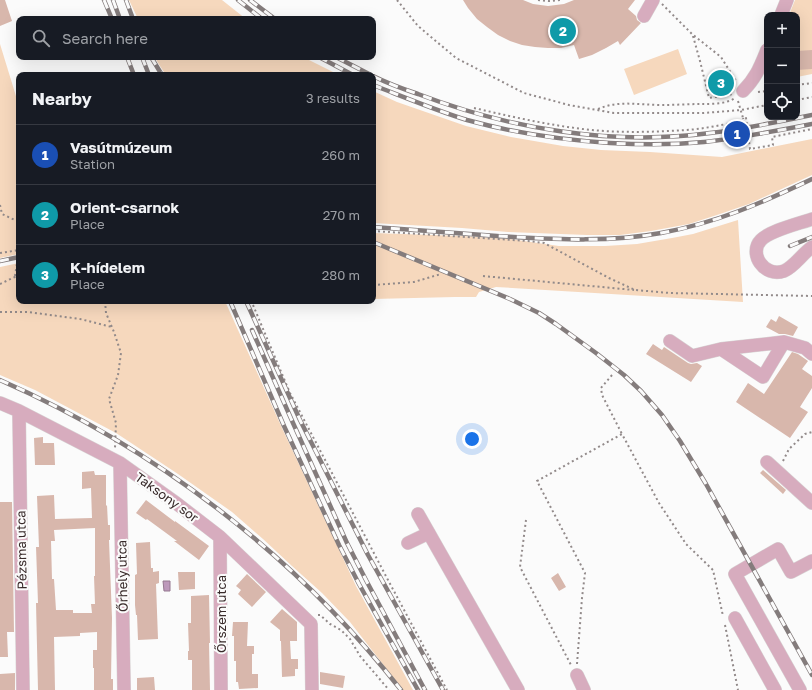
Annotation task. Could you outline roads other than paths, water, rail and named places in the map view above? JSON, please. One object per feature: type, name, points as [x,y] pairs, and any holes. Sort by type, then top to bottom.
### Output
[{"type":"street","points":[[644,16],[653,0]]},
{"type":"street","points":[[782,12],[787,0]]},
{"type":"street","points":[[746,93],[764,57]]},
{"type":"street","points":[[812,219],[765,236],[759,242],[757,255],[759,262],[764,268],[770,272],[779,272],[790,268],[812,247]]},
{"type":"street","points":[[670,341],[692,356],[721,349],[784,342],[805,348],[812,354]]},
{"type":"street","points":[[721,349],[763,377],[784,342]]},
{"type":"street","name":"Taksony sor","points":[[0,403],[19,411],[117,461],[176,503],[220,537],[307,620],[312,690]]},
{"type":"street","name":"Pézsma utca","points":[[19,411],[23,690]]},
{"type":"street","name":"Őrhely utca","points":[[117,461],[124,690]]},
{"type":"street","points":[[767,462],[812,503]]},
{"type":"street","points":[[418,514],[518,690]]},
{"type":"street","points":[[408,543],[429,533]]},
{"type":"street","name":"Őrszem utca","points":[[220,537],[221,690]]},
{"type":"street","points":[[800,690],[735,574],[778,549],[791,572],[812,561]]},
{"type":"street","points":[[735,618],[775,690]]},
{"type":"street","points":[[577,675],[584,690]]},
{"type":"railway","points":[[104,0],[111,16]]},
{"type":"railway","points":[[113,0],[119,16]]},
{"type":"railway","points":[[126,0],[132,16]]},
{"type":"railway","points":[[238,0],[258,16]]},
{"type":"railway","points":[[250,0],[271,16]]},
{"type":"railway","points":[[128,60],[133,72]]},
{"type":"railway","points":[[143,60],[148,72]]},
{"type":"railway","points":[[153,60],[160,72]]},
{"type":"railway","points":[[325,60],[347,72]]},
{"type":"railway","points":[[342,60],[365,72]]},
{"type":"railway","points":[[376,77],[412,92],[489,117],[562,132],[599,136],[636,137],[710,133],[812,115]]},
{"type":"railway","points":[[376,86],[443,112],[485,125],[556,138],[592,142],[622,144],[692,143],[744,136],[812,124]]},
{"type":"railway","points":[[376,227],[559,239],[600,239],[640,236],[681,229],[720,218],[757,204],[812,179]]},
{"type":"railway","points":[[790,246],[812,237]]},
{"type":"railway","points":[[376,243],[510,299],[539,313],[596,353],[624,375],[641,391],[662,415],[706,484],[812,675]]},
{"type":"railway","points":[[0,261],[16,258]]},
{"type":"railway","points":[[231,304],[284,426],[339,545],[418,690]]},
{"type":"railway","points":[[247,304],[300,420],[368,555],[443,690]]},
{"type":"railway","points":[[252,330],[347,543],[425,690]]},
{"type":"railway","points":[[0,380],[58,408],[114,439],[168,473],[220,510],[269,551],[316,594],[360,641],[401,690]]},
{"type":"place","name":"Orient-csarnok","points":[[563,31]]},
{"type":"place","name":"K-hídelem","points":[[721,83]]},
{"type":"place","name":"Vasútmúzeum","points":[[737,134]]}]
